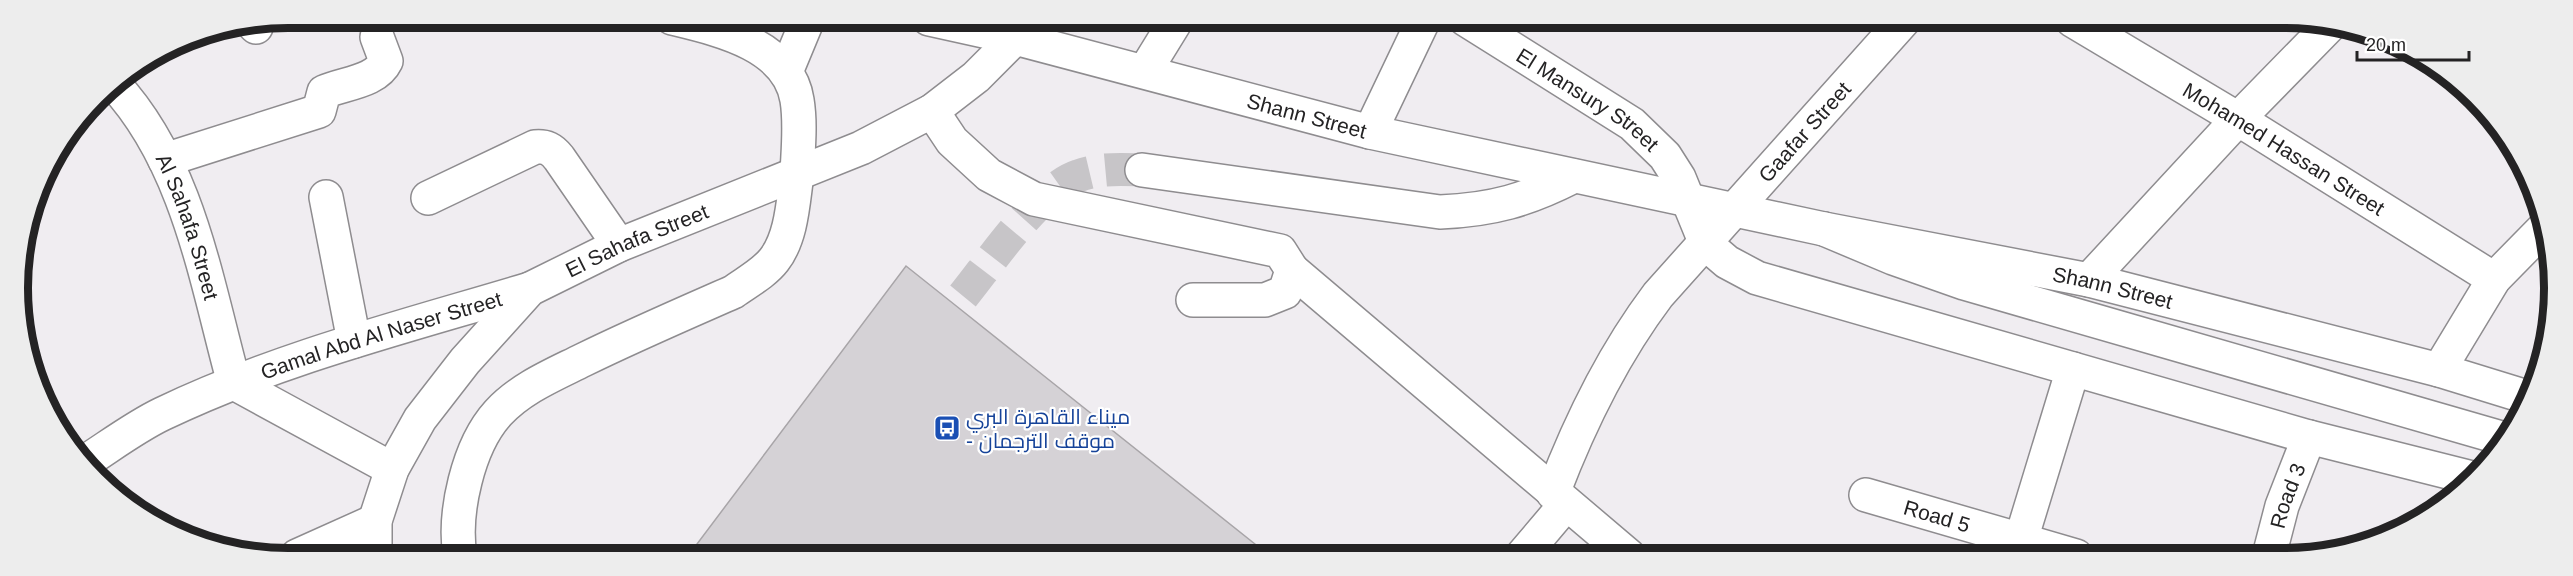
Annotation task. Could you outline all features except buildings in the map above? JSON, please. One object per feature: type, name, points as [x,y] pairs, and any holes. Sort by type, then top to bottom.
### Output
[{"type":"main road","points":[[459,548],[456,532],[464,485],[477,448],[497,414],[528,387],[733,292],[775,259],[788,229],[797,174],[797,98],[786,72],[762,50],[725,31],[713,28]]},
{"type":"main road","points":[[786,72],[804,28]]},
{"type":"main road","name":"Shann Street","points":[[970,28],[1370,132],[1824,229],[2089,280],[2439,370],[2521,395]]},
{"type":"main road","points":[[1145,72],[1172,28]]},
{"type":"main road","points":[[1370,132],[1420,28]]},
{"type":"main road","name":"El Mansury Street","points":[[1479,28],[1632,124],[1665,156],[1679,178],[1688,200]]},
{"type":"main road","name":"Gaafar Street","points":[[1527,548],[1560,499],[1574,437],[1627,336],[1658,295],[1897,28]]},
{"type":"main road","name":"Mohamed Hassan Street","points":[[2085,28],[2238,119],[2494,279]]},
{"type":"main road","points":[[2089,280],[2238,119],[2324,32]]},
{"type":"main road","points":[[165,160],[319,111],[324,92],[374,75],[382,70],[386,61],[377,37]]},
{"type":"main road","name":"El Sahafa Street","points":[[375,548],[375,521],[392,469],[420,419],[465,361],[530,289],[619,245],[861,148],[932,111],[976,77],[1015,38]]},
{"type":"main road","name":"Al Sahafa Street","points":[[120,91],[143,119],[165,160],[188,218],[234,383]]},
{"type":"main road","points":[[932,111],[952,141],[989,176],[1034,199],[1280,251],[1292,270],[1619,548]]},
{"type":"main road","points":[[428,198],[535,147],[544,147],[553,150],[619,245]]},
{"type":"main road","points":[[1142,170],[1440,212],[1475,211],[1510,204],[1543,192],[1574,176]]},
{"type":"main road","points":[[326,197],[354,341]]},
{"type":"main road","points":[[1688,200],[1706,244],[1726,262],[1757,278],[2309,437],[2463,476]]},
{"type":"main road","points":[[1824,229],[1893,258],[2037,303],[2498,437]]},
{"type":"main road","points":[[2439,370],[2494,279],[2539,233]]},
{"type":"main road","points":[[1193,300],[1265,300],[1285,292],[1292,270]]},
{"type":"main road","name":"Gamal Abd Al Naser Street","points":[[94,460],[160,415],[234,383],[354,341],[530,289]]},
{"type":"main road","points":[[2018,548],[2073,369]]},
{"type":"main road","name":"Gamal Abd Al Naser Street","points":[[234,383],[392,469]]},
{"type":"main road","name":"Road 3","points":[[2271,548],[2282,506],[2309,437]]},
{"type":"main road","name":"Road 5","points":[[1866,495],[2018,548]]},
{"type":"main road","points":[[315,548],[375,521]]},
{"type":"tunnel","points":[[963,296],[1016,228],[1047,196],[1063,184],[1078,176],[1102,170],[1142,170]]},
{"type":"place","name":"ميناء القاهرة البري - موقف الترجمان","points":[[947,428]]}]
